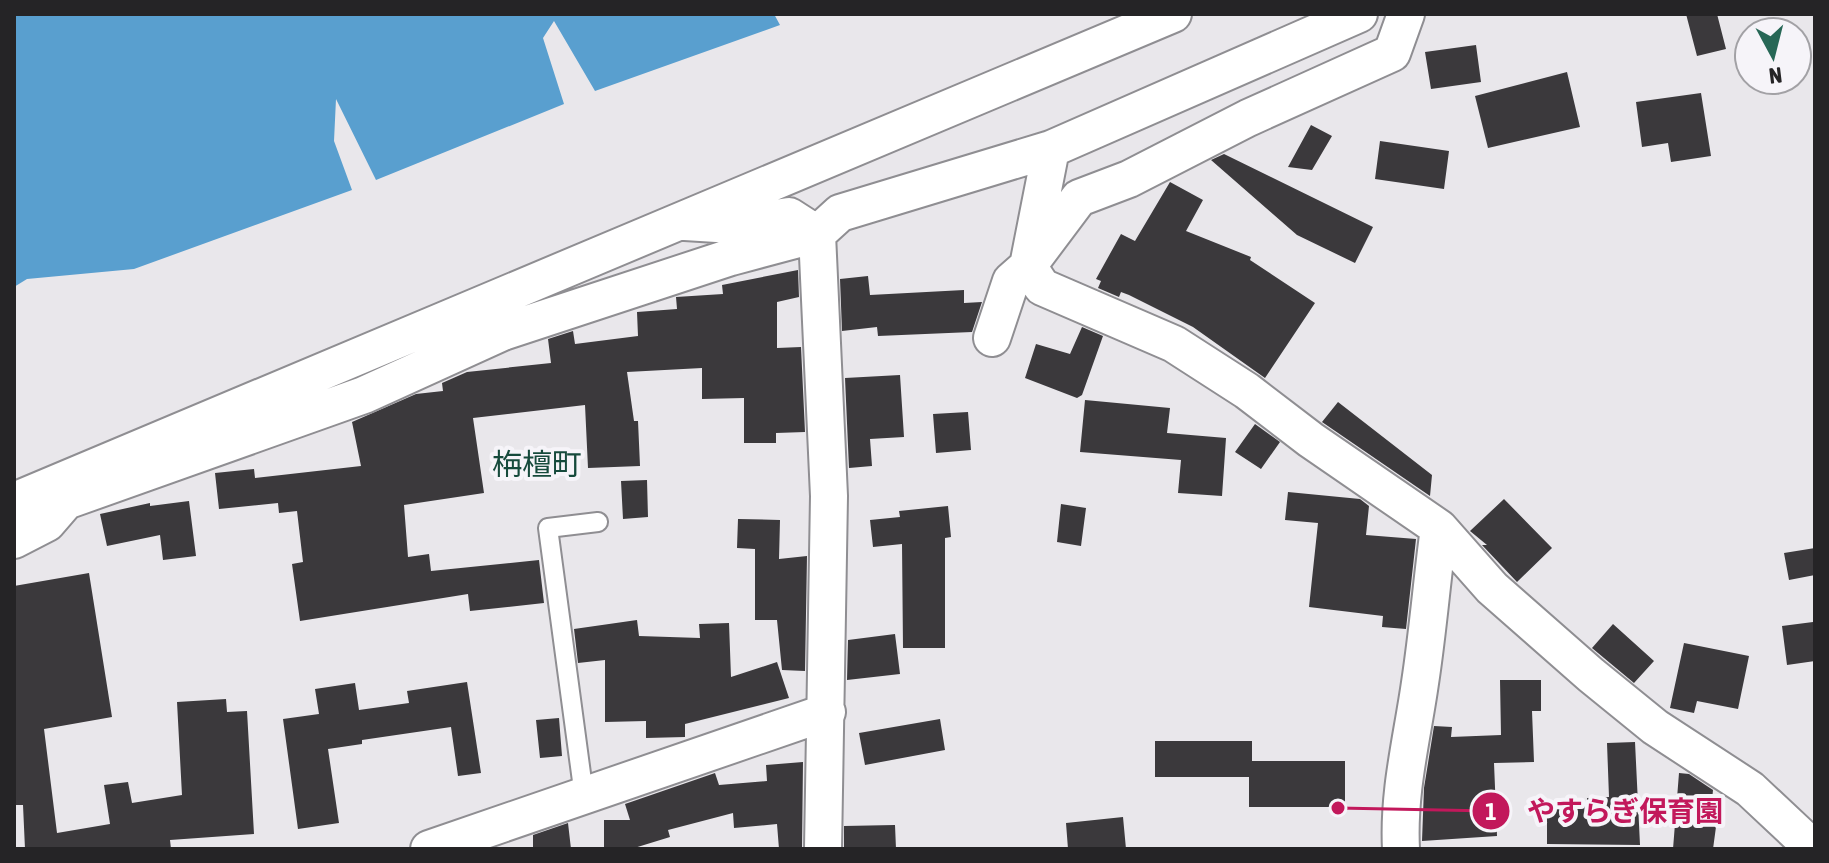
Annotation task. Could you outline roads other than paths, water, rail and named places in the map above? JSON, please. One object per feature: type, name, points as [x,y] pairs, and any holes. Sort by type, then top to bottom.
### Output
[{"type":"street","points":[[14,501],[691,222],[1173,14]]},
{"type":"street","points":[[14,540],[47,523],[66,501],[364,395],[503,332],[731,257],[817,234],[840,213],[1049,161],[1359,14]]},
{"type":"street","points":[[992,338],[1011,281],[1028,266],[1079,198],[1129,179],[1248,118],[1392,53],[1406,14]]},
{"type":"street","points":[[1049,161],[1129,179]]},
{"type":"street","points":[[1049,161],[1028,266],[1042,287],[1174,344],[1247,391],[1311,440],[1439,528],[1492,588],[1591,675],[1655,727],[1750,789],[1814,849]]},
{"type":"street","points":[[584,306],[691,222],[733,225],[789,216],[817,234]]},
{"type":"street","points":[[817,234],[829,496],[823,849]]},
{"type":"street","points":[[1401,849],[1399,819],[1406,754],[1420,683],[1439,528]]},
{"type":"street","points":[[429,849],[827,712]]},
{"type":"lane","points":[[584,796],[548,528],[598,522]]},
{"type":"water","points":[[14,14],[774,14],[780,25],[595,91],[554,21],[543,38],[564,104],[376,180],[336,99],[334,141],[352,190],[134,269],[27,279],[14,287]]},
{"type":"place","name":"やすらぎ保育園","points":[[1338,808]]},
{"type":"district","name":"栴檀町","points":[[537,465]]}]
